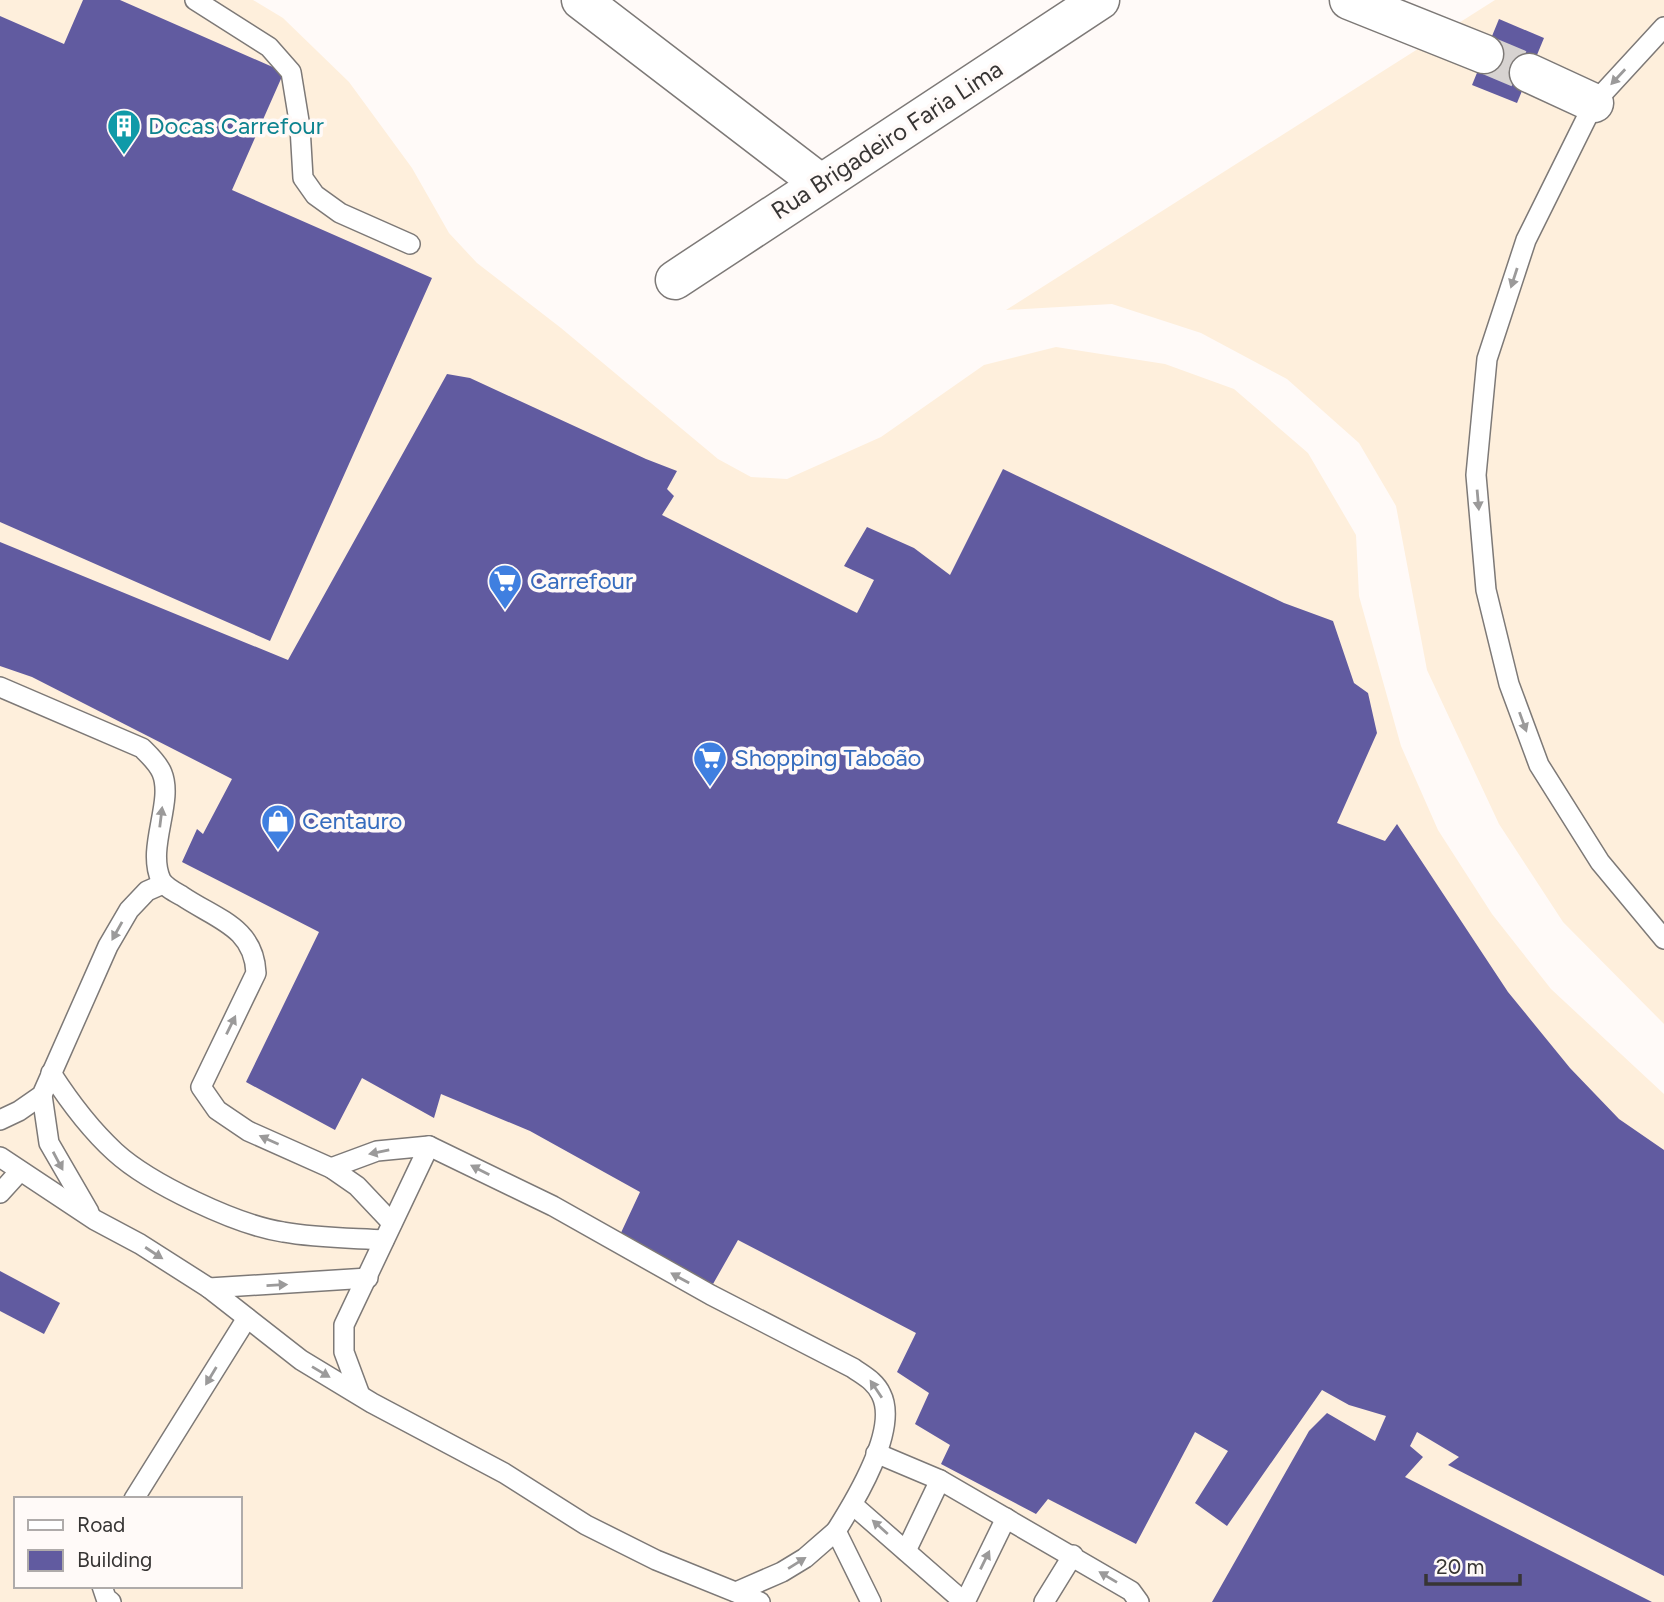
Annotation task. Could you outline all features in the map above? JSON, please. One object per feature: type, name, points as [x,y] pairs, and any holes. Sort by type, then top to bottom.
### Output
[{"type":"street","points":[[581,0],[820,183]]},
{"type":"street","name":"Rua Brigadeiro Faria Lima","points":[[675,280],[1100,0]]},
{"type":"street","points":[[1349,0],[1484,54]]},
{"type":"street","points":[[1529,73],[1594,103]]},
{"type":"lane","points":[[195,0],[269,47],[291,72],[300,127],[303,178],[316,195],[340,213],[410,244]]},
{"type":"lane","points":[[1664,27],[1594,103],[1526,240],[1488,359],[1476,475],[1486,590],[1509,684],[1539,765],[1600,862],[1664,939]]},
{"type":"lane","points":[[0,687],[142,748],[155,762],[162,773],[165,788],[157,870],[163,884],[237,929],[255,956],[256,973],[201,1087],[217,1110],[248,1131],[331,1168],[358,1186],[388,1232]]},
{"type":"lane","points":[[94,1220],[49,1143],[42,1095],[108,946],[129,910],[147,891],[163,884]]},
{"type":"lane","points":[[51,1073],[65,1094],[116,1153],[150,1178],[233,1217],[281,1232],[388,1232]]},
{"type":"lane","points":[[0,1120],[42,1095]]},
{"type":"lane","points":[[331,1168],[377,1151],[429,1146],[552,1206],[711,1295],[853,1368],[874,1382],[886,1411],[883,1432],[853,1505],[836,1531],[805,1558],[782,1572],[736,1592]]},
{"type":"lane","points":[[360,1395],[348,1366],[343,1337],[344,1325],[429,1146]]},
{"type":"lane","points":[[0,1157],[94,1220],[140,1244],[209,1288],[301,1360],[360,1395],[504,1473],[586,1525],[656,1560],[760,1602]]},
{"type":"lane","points":[[0,1193],[20,1171]]},
{"type":"lane","points":[[209,1288],[368,1278]]},
{"type":"lane","points":[[136,1497],[247,1318]]},
{"type":"lane","points":[[876,1453],[940,1480],[1073,1555],[1131,1591],[1139,1602]]},
{"type":"lane","points":[[906,1551],[940,1480]]},
{"type":"lane","points":[[853,1505],[964,1602],[1006,1518]]},
{"type":"lane","points":[[836,1531],[871,1602]]},
{"type":"lane","points":[[1044,1602],[1073,1555]]},
{"type":"shaded area","name":"Shopping Taboão","points":[[0,0],[253,0],[283,18],[349,82],[412,168],[449,233],[477,263],[561,328],[718,459],[751,477],[787,479],[881,437],[984,365],[1056,347],[1165,364],[1234,389],[1308,453],[1356,535],[1359,596],[1401,746],[1438,830],[1492,914],[1551,989],[1664,1094],[1664,1602],[0,1602]]},
{"type":"shaded area","points":[[1495,0],[1664,0],[1664,1024],[1563,922],[1499,824],[1427,670],[1396,506],[1359,443],[1287,379],[1201,333],[1112,304],[1006,310]]},
{"type":"building","points":[[83,0],[120,0],[284,72],[232,190],[432,278],[270,641],[0,522],[0,16],[64,44]]},
{"type":"building","points":[[1499,19],[1544,38],[1517,103],[1472,85]]},
{"type":"building","name":"Shopping Taboão","points":[[447,374],[470,378],[677,471],[667,489],[674,496],[662,515],[857,613],[874,580],[844,566],[867,527],[914,548],[950,575],[1003,469],[1284,603],[1333,621],[1354,683],[1368,693],[1377,733],[1337,823],[1385,841],[1397,824],[1508,992],[1570,1068],[1619,1119],[1664,1150],[1664,1576],[1448,1465],[1459,1457],[1417,1432],[1410,1446],[1423,1457],[1405,1477],[1652,1602],[1212,1602],[1309,1431],[1327,1413],[1375,1441],[1386,1416],[1349,1405],[1322,1390],[1227,1526],[1195,1503],[1228,1451],[1195,1432],[1136,1544],[1048,1499],[1036,1514],[941,1464],[950,1445],[915,1424],[929,1393],[897,1372],[916,1333],[738,1240],[713,1284],[619,1237],[640,1192],[530,1131],[441,1094],[434,1118],[362,1078],[335,1130],[246,1082],[319,932],[182,862],[197,829],[203,834],[232,779],[32,677],[0,666],[0,542],[288,660]]},
{"type":"building","points":[[0,1271],[60,1303],[44,1334],[0,1311]]},
{"type":"tunnel","points":[[1484,54],[1529,73]]},
{"type":"place","name":"Docas Carrefour","points":[[124,156]]},
{"type":"place","name":"Carrefour","points":[[505,611]]},
{"type":"place","name":"Shopping Taboão","points":[[710,788]]},
{"type":"place","name":"Centauro","points":[[278,851]]}]
